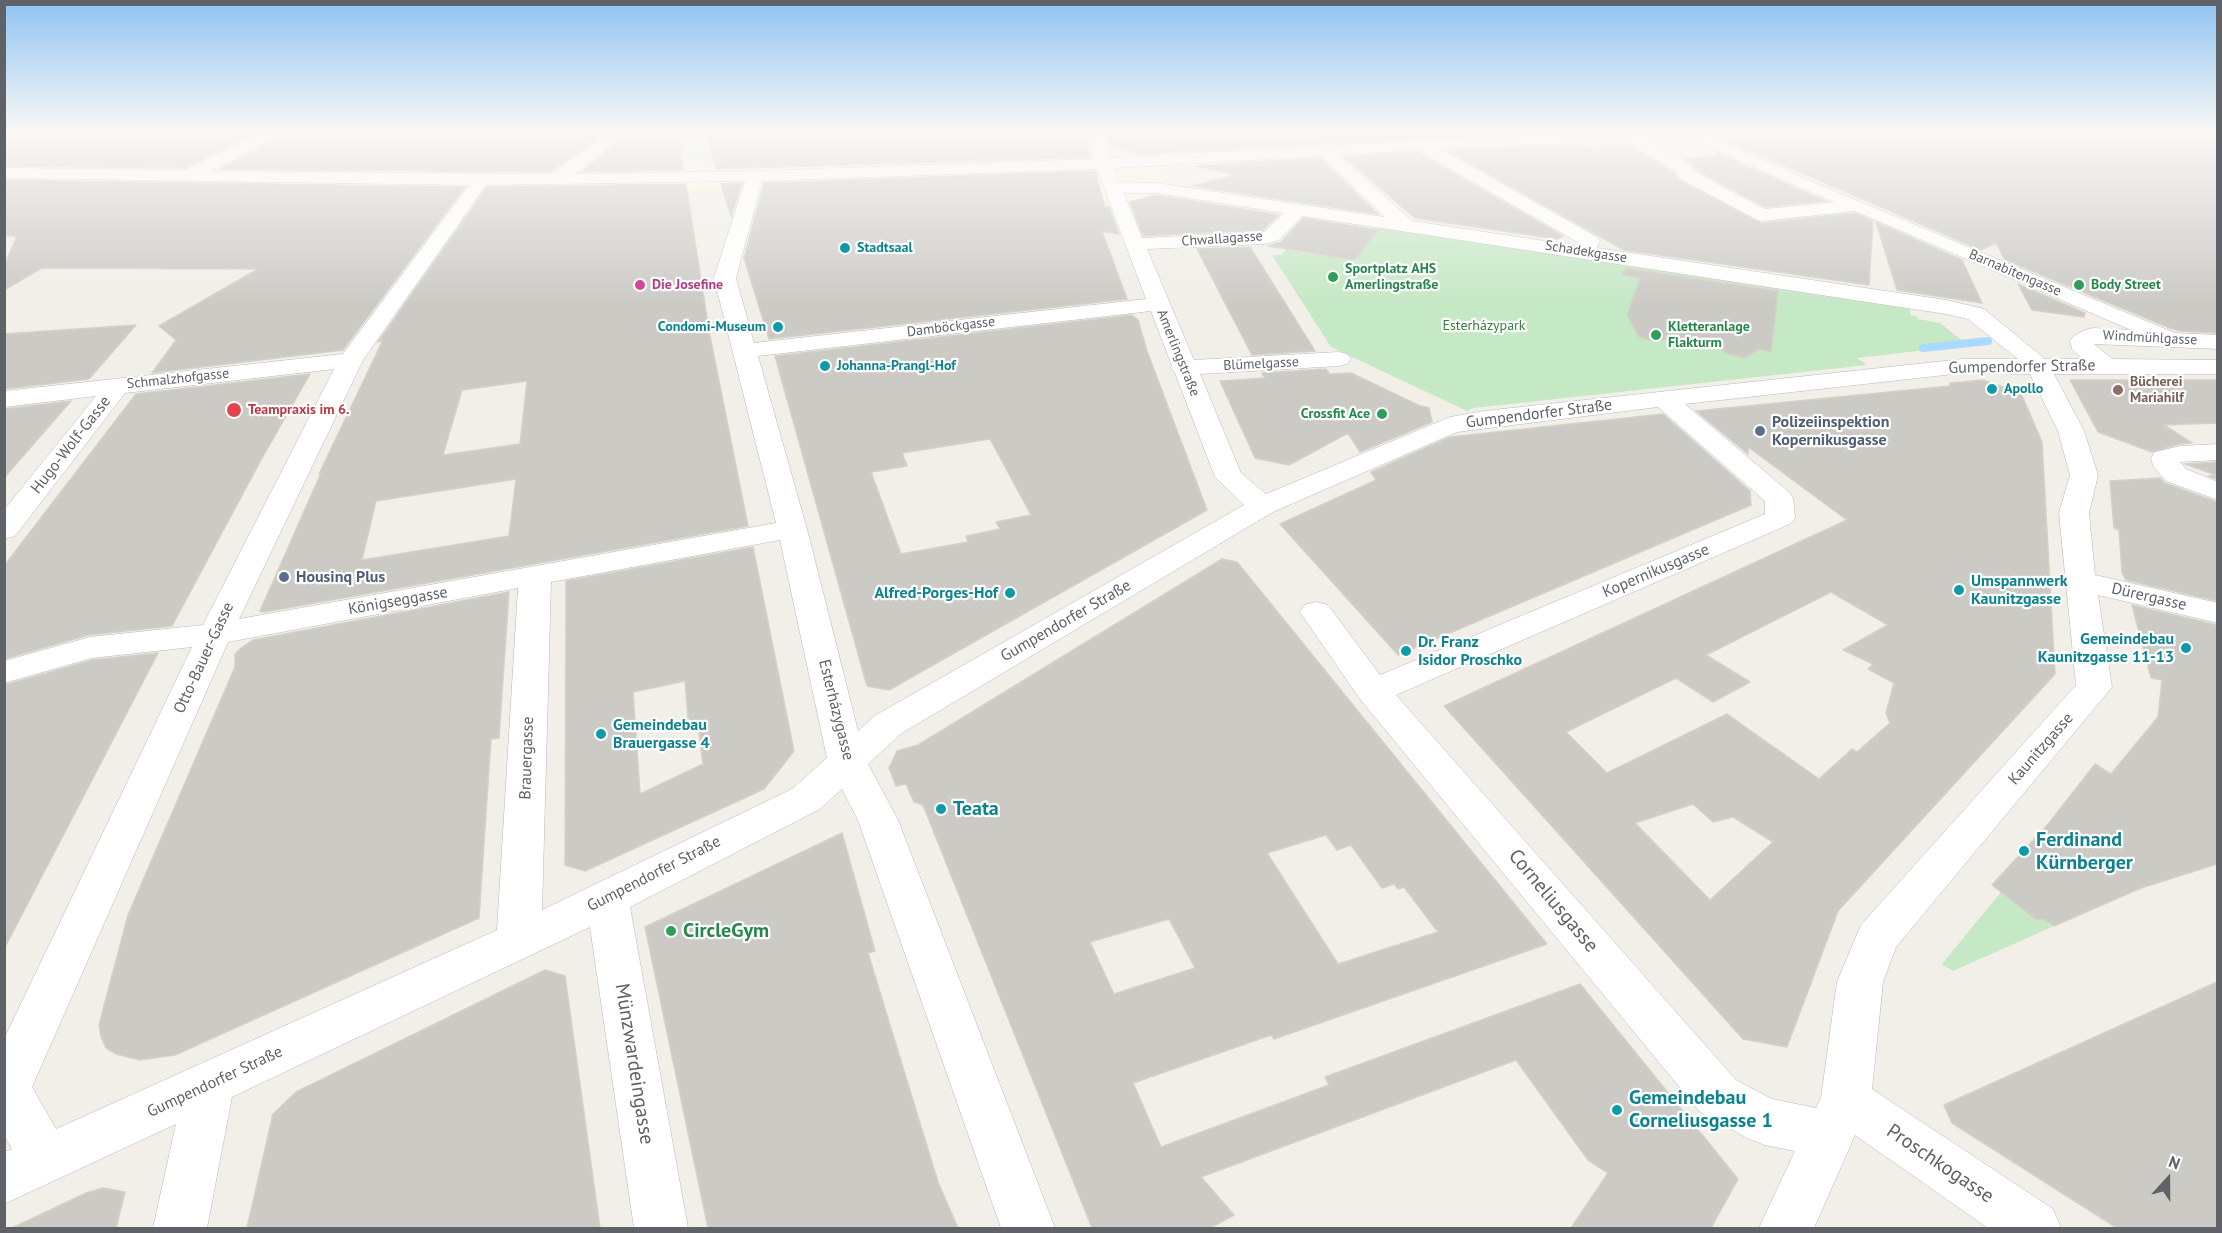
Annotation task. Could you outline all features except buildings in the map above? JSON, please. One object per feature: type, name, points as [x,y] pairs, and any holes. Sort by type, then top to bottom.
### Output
[{"type":"street","name":"Otto-Bauer-Gasse","points":[[25,1169],[5,1089],[215,634],[351,360],[474,190]]},
{"type":"street","name":"Esterházygasse","points":[[750,190],[725,278],[792,530],[847,761],[878,820],[1028,1228]]},
{"type":"street","name":"Amerlingstraße","points":[[1115,190],[1183,368],[1229,477],[1263,506]]},
{"type":"street","name":"Schadekgasse","points":[[1166,190],[1946,307],[1976,314],[2024,351],[2038,366]]},
{"type":"street","points":[[1367,190],[1405,225]]},
{"type":"street","points":[[1499,190],[1590,241],[1586,252]]},
{"type":"street","name":"Barnabitengasse","points":[[1714,190],[1762,215],[1856,206]]},
{"type":"street","name":"Barnabitengasse","points":[[1819,190],[2173,340]]},
{"type":"street","name":"Chwallagasse","points":[[1136,244],[1265,238],[1272,236],[1298,209]]},
{"type":"street","name":"Damböckgasse","points":[[743,351],[1158,304]]},
{"type":"street","name":"Windmühlgasse","points":[[2105,366],[2084,349],[2082,341],[2093,335],[2217,342]]},
{"type":"street","name":"Blümelgasse","points":[[1183,368],[1339,359]]},
{"type":"street","name":"Schmalzhofgasse","points":[[4,399],[351,360]]},
{"type":"street","name":"Gumpendorfer Straße","points":[[25,1169],[607,899],[806,799],[889,724],[1263,506],[1450,425],[1484,419],[1930,368],[1980,365],[2217,367]]},
{"type":"street","name":"Kaunitzgasse","points":[[1786,1228],[1837,1117],[1860,982],[1877,938],[2094,687],[2080,581],[2074,513],[2084,475],[2071,431],[2038,366]]},
{"type":"street","name":"Hugo-Wolf-Gasse","points":[[4,530],[15,506],[117,386]]},
{"type":"street","name":"Kopernikusgasse","points":[[1373,691],[1780,518],[1779,498],[1663,399]]},
{"type":"street","points":[[2217,452],[2180,453],[2165,458],[2167,466],[2175,475],[2217,492]]},
{"type":"street","name":"Königseggasse","points":[[4,672],[90,648],[215,634],[792,530]]},
{"type":"street","name":"Brauergasse","points":[[519,939],[535,576]]},
{"type":"street","name":"Dürergasse","points":[[2080,581],[2217,613]]},
{"type":"street","name":"Corneliusgasse","points":[[1316,612],[1373,691],[1718,1096],[1765,1121],[1837,1117]]},
{"type":"street","name":"Münzwardeingasse","points":[[607,899],[661,1228]]},
{"type":"street","points":[[180,1228],[208,1085]]},
{"type":"street","name":"Proschkogasse","points":[[1837,1117],[2034,1228]]},
{"type":"shaded area","points":[[119,190],[664,190],[450,194]]},
{"type":"shaded area","points":[[838,190],[1161,190],[1160,194],[1136,200],[1093,202]]},
{"type":"green space","name":"Esterházypark","points":[[1380,228],[1910,309],[1910,315],[1917,316],[1918,319],[1940,323],[1968,345],[1857,358],[1867,365],[1473,408],[1467,411],[1331,347],[1272,255],[1281,255],[1286,250],[1353,260]]},
{"type":"green space","points":[[2001,892],[2037,920],[2044,919],[2054,926],[1953,971],[1942,964]]},
{"type":"waterway","points":[[1923,348],[1988,341]]},
{"type":"place","name":"Stadtsaal","points":[[845,248]]},
{"type":"place","name":"Sportplatz AHS Amerlingstraße","points":[[1333,277]]},
{"type":"place","name":"Die Josefine","points":[[640,285]]},
{"type":"place","name":"Body Street","points":[[2079,285]]},
{"type":"place","name":"Condomi-Museum","points":[[778,327]]},
{"type":"place","name":"Kletteranlage Flakturm","points":[[1656,335]]},
{"type":"place","name":"Johanna-Prangl-Hof","points":[[825,366]]},
{"type":"place","name":"Apollo","points":[[1992,389]]},
{"type":"place","name":"Bücherei Mariahilf","points":[[2118,390]]},
{"type":"place","name":"Teampraxis im 6.","points":[[234,410]]},
{"type":"place","name":"Crossfit Ace","points":[[1382,414]]},
{"type":"place","name":"Polizeiinspektion Kopernikusgasse","points":[[1760,431]]},
{"type":"place","name":"Housinq Plus","points":[[284,577]]},
{"type":"place","name":"Umspannwerk Kaunitzgasse","points":[[1959,590]]},
{"type":"place","name":"Alfred-Porges-Hof","points":[[1010,593]]},
{"type":"place","name":"Gemeindebau Kaunitzgasse 11-13","points":[[2186,648]]},
{"type":"place","name":"Dr. Franz Isidor Proschko","points":[[1406,651]]},
{"type":"place","name":"Gemeindebau Brauergasse 4","points":[[601,734]]},
{"type":"place","name":"Teata","points":[[941,809]]},
{"type":"place","name":"Ferdinand Kürnberger","points":[[2024,851]]},
{"type":"place","name":"CircleGym","points":[[671,931]]},
{"type":"place","name":"Gemeindebau Corneliusgasse 1","points":[[1617,1110]]}]
